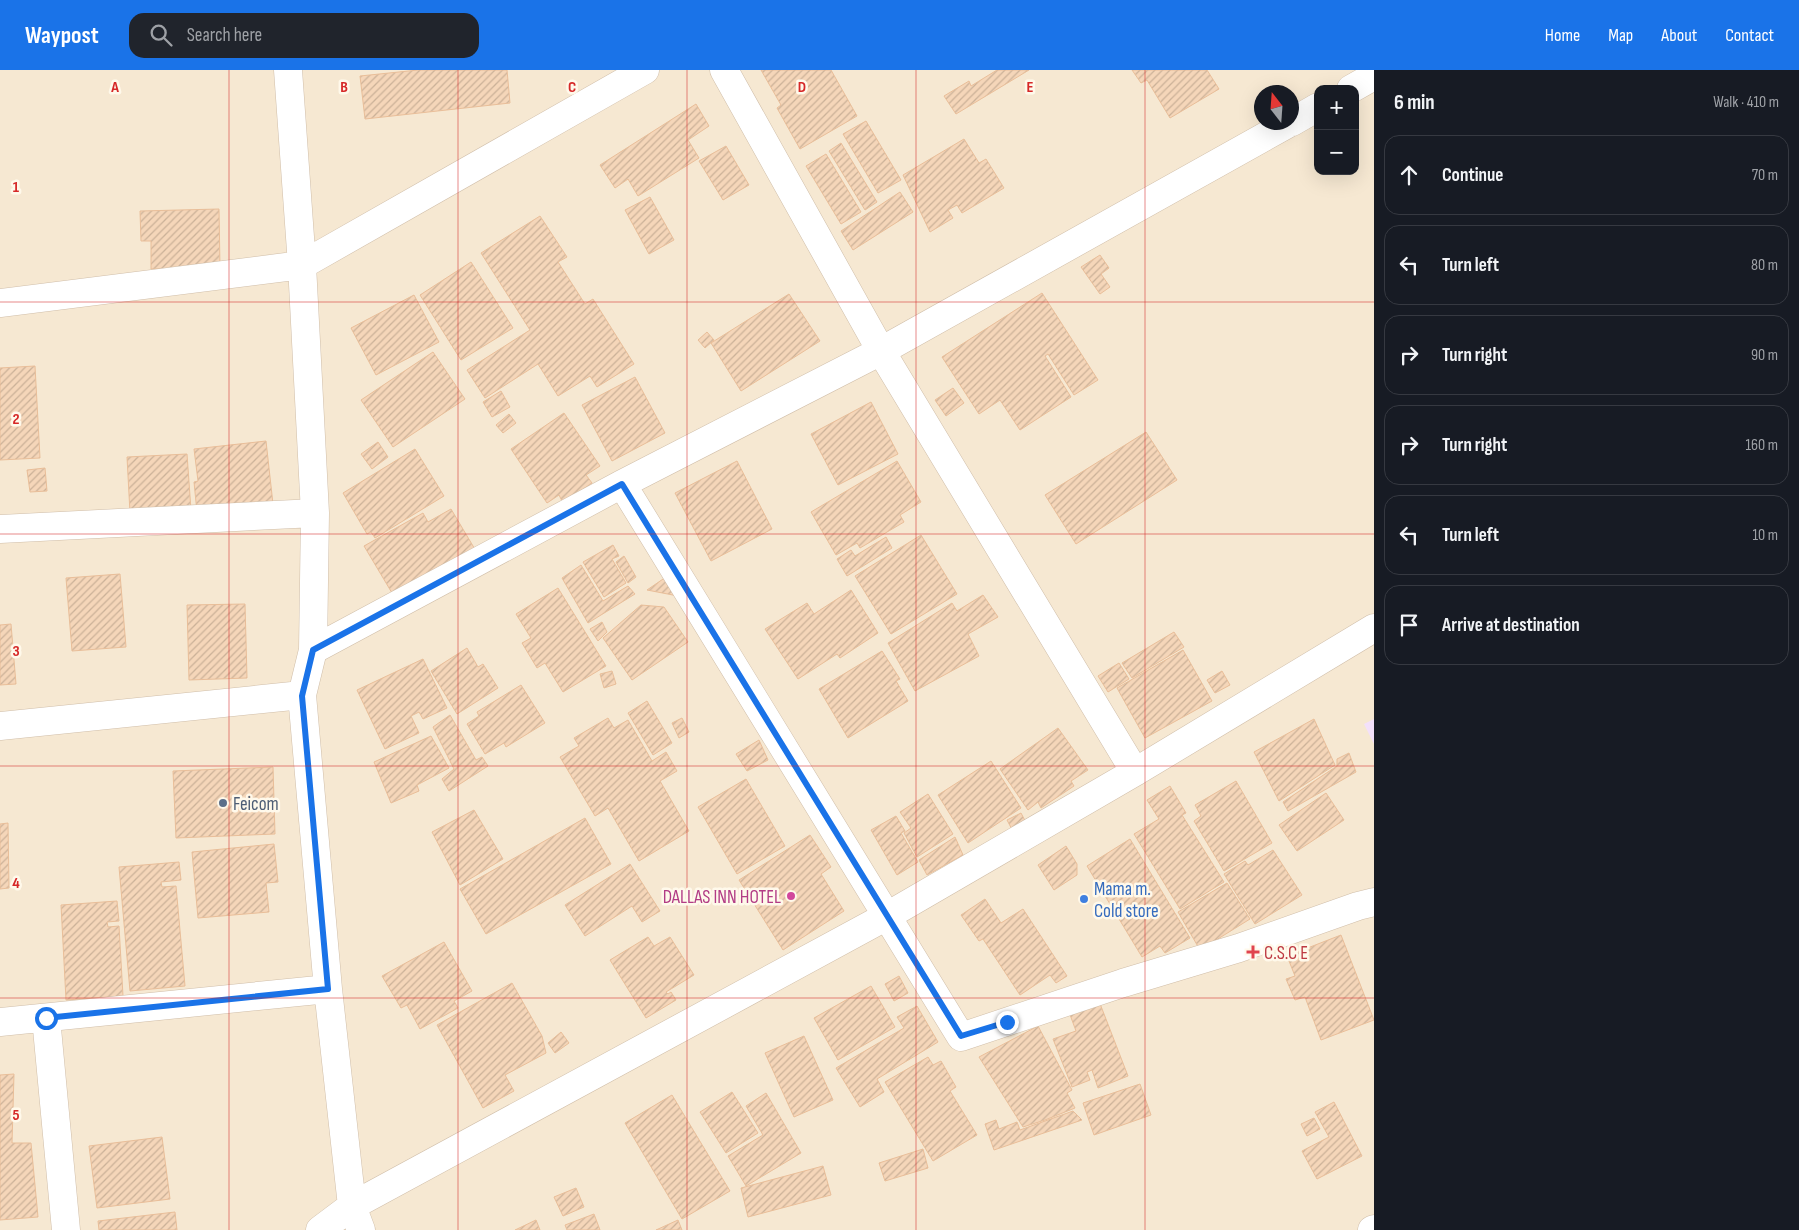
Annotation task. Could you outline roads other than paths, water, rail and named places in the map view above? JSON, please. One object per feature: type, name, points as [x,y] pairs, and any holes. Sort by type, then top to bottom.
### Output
[{"type":"street","points":[[288,70],[302,265],[315,513],[313,650],[302,696],[328,989],[357,1218]]},
{"type":"street","points":[[0,303],[302,265],[645,70]]},
{"type":"street","points":[[724,70],[881,351],[1135,772]]},
{"type":"street","points":[[1358,85],[1374,76]]},
{"type":"street","points":[[1299,118],[1314,110]]},
{"type":"street","points":[[313,650],[622,484],[881,351],[1277,130]]},
{"type":"street","points":[[622,484],[961,1036],[1124,982],[1239,948],[1374,902]]},
{"type":"street","points":[[0,529],[315,513]]},
{"type":"street","points":[[320,1230],[357,1218],[887,916],[1135,772],[1374,628]]},
{"type":"street","points":[[0,726],[302,696]]},
{"type":"street","points":[[0,1022],[328,989]]},
{"type":"street","points":[[46,1018],[66,1230]]},
{"type":"place","name":"Feicom","points":[[223,803]]},
{"type":"place","name":"DALLAS INN HOTEL","points":[[791,896]]},
{"type":"place","name":"Mama m. Cold store","points":[[1084,899]]},
{"type":"place","name":"C.S.C E","points":[[1253,952]]}]
